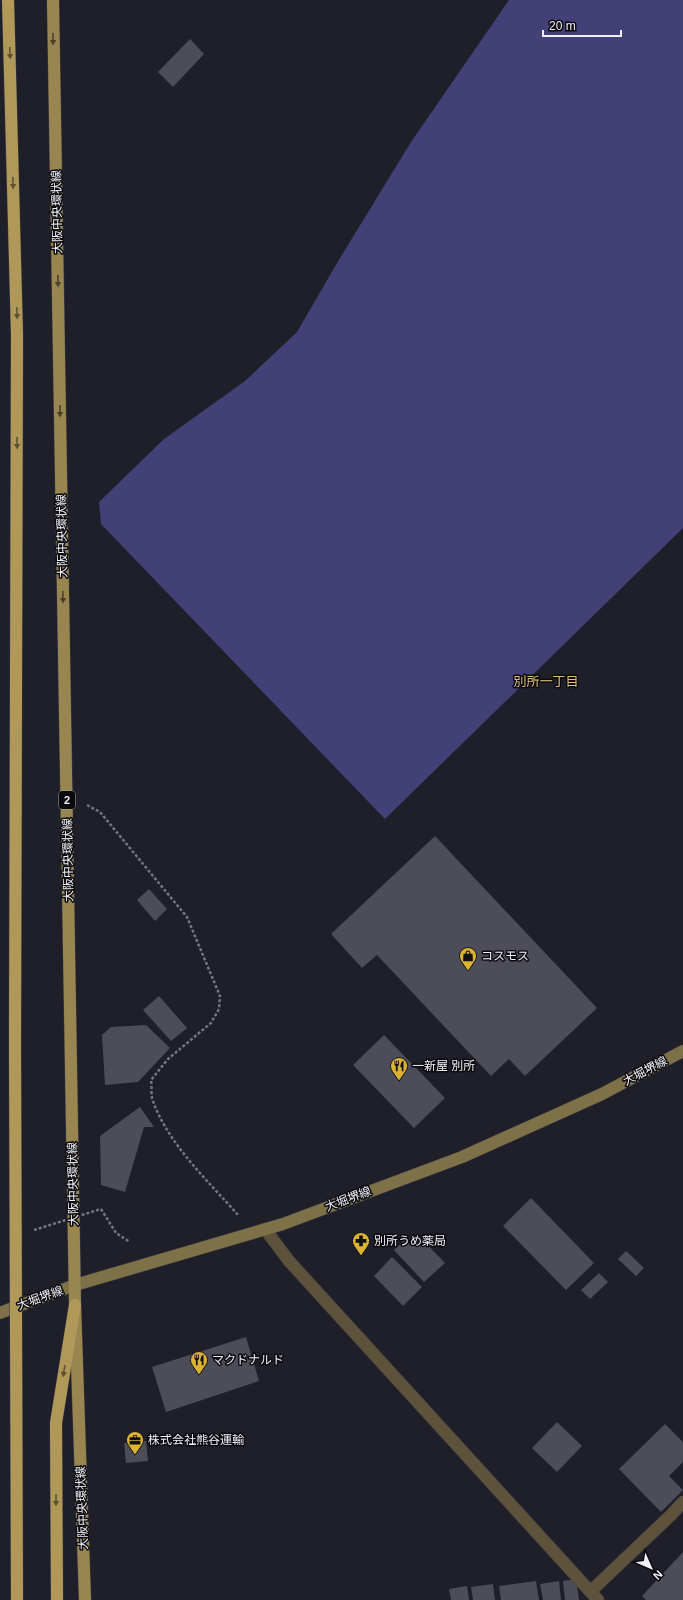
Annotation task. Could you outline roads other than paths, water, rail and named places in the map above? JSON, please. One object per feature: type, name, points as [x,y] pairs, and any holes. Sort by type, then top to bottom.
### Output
[{"type":"highway","points":[[8,0],[17,334],[15,1053],[17,1600]]},
{"type":"highway","points":[[57,1600],[56,1423],[75,1305]]},
{"type":"main road","name":"大阪中央環状線","points":[[53,0],[75,1305],[85,1600]]},
{"type":"main road","name":"大堀堺線","points":[[0,1313],[75,1285],[283,1224],[462,1156],[602,1094],[683,1051]]},
{"type":"street","points":[[266,1229],[289,1261],[595,1596],[683,1502]]},
{"type":"place","name":"コスモス","points":[[468,971]]},
{"type":"place","name":"一新屋 別所","points":[[399,1081]]},
{"type":"place","name":"別所うめ薬局","points":[[361,1256]]},
{"type":"place","name":"マクドナルド","points":[[199,1375]]},
{"type":"place","name":"株式会社熊谷運輸","points":[[135,1455]]},
{"type":"district","name":"別所一丁目","points":[[546,681]]}]
